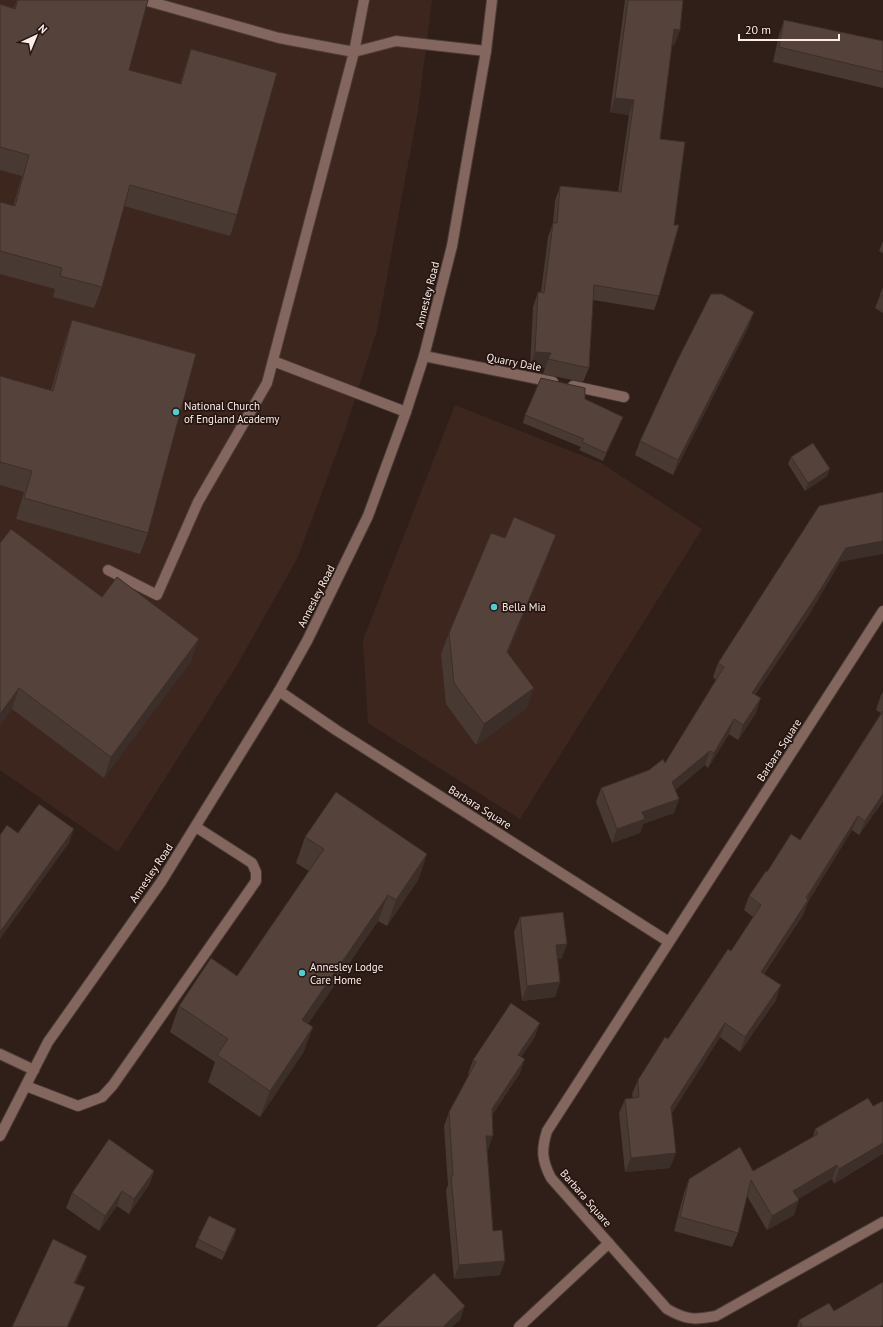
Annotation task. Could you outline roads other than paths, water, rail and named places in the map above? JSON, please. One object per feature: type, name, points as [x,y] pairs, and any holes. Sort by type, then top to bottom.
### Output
[{"type":"street","points":[[144,0],[279,38],[354,52],[396,41],[486,51]]},
{"type":"street","points":[[108,570],[157,595],[198,502],[267,383],[354,52],[364,0]]},
{"type":"street","name":"Annesley Road","points":[[0,1136],[48,1042],[161,882],[279,691],[307,641],[349,559],[368,516],[406,412],[424,356],[452,246],[486,51],[492,0]]},
{"type":"street","name":"Quarry Dale","points":[[424,356],[624,397]]},
{"type":"street","points":[[273,361],[406,412]]},
{"type":"street","name":"Barbara Square","points":[[883,611],[547,1131],[543,1142],[542,1153],[544,1165],[551,1178],[667,1309],[681,1317],[695,1320],[716,1316],[883,1222]]},
{"type":"street","name":"Barbara Square","points":[[279,691],[336,730],[669,942]]},
{"type":"street","points":[[26,1086],[78,1106],[102,1097],[113,1085],[256,881],[256,872],[252,863],[196,827]]},
{"type":"street","points":[[0,1054],[34,1070]]},
{"type":"street","name":"Barbara Square","points":[[519,1327],[609,1243]]},
{"type":"place","name":"National Church of England Academy","points":[[176,412]]},
{"type":"place","name":"Bella Mia","points":[[494,607]]},
{"type":"place","name":"Annesley Lodge Care Home","points":[[302,973]]}]
